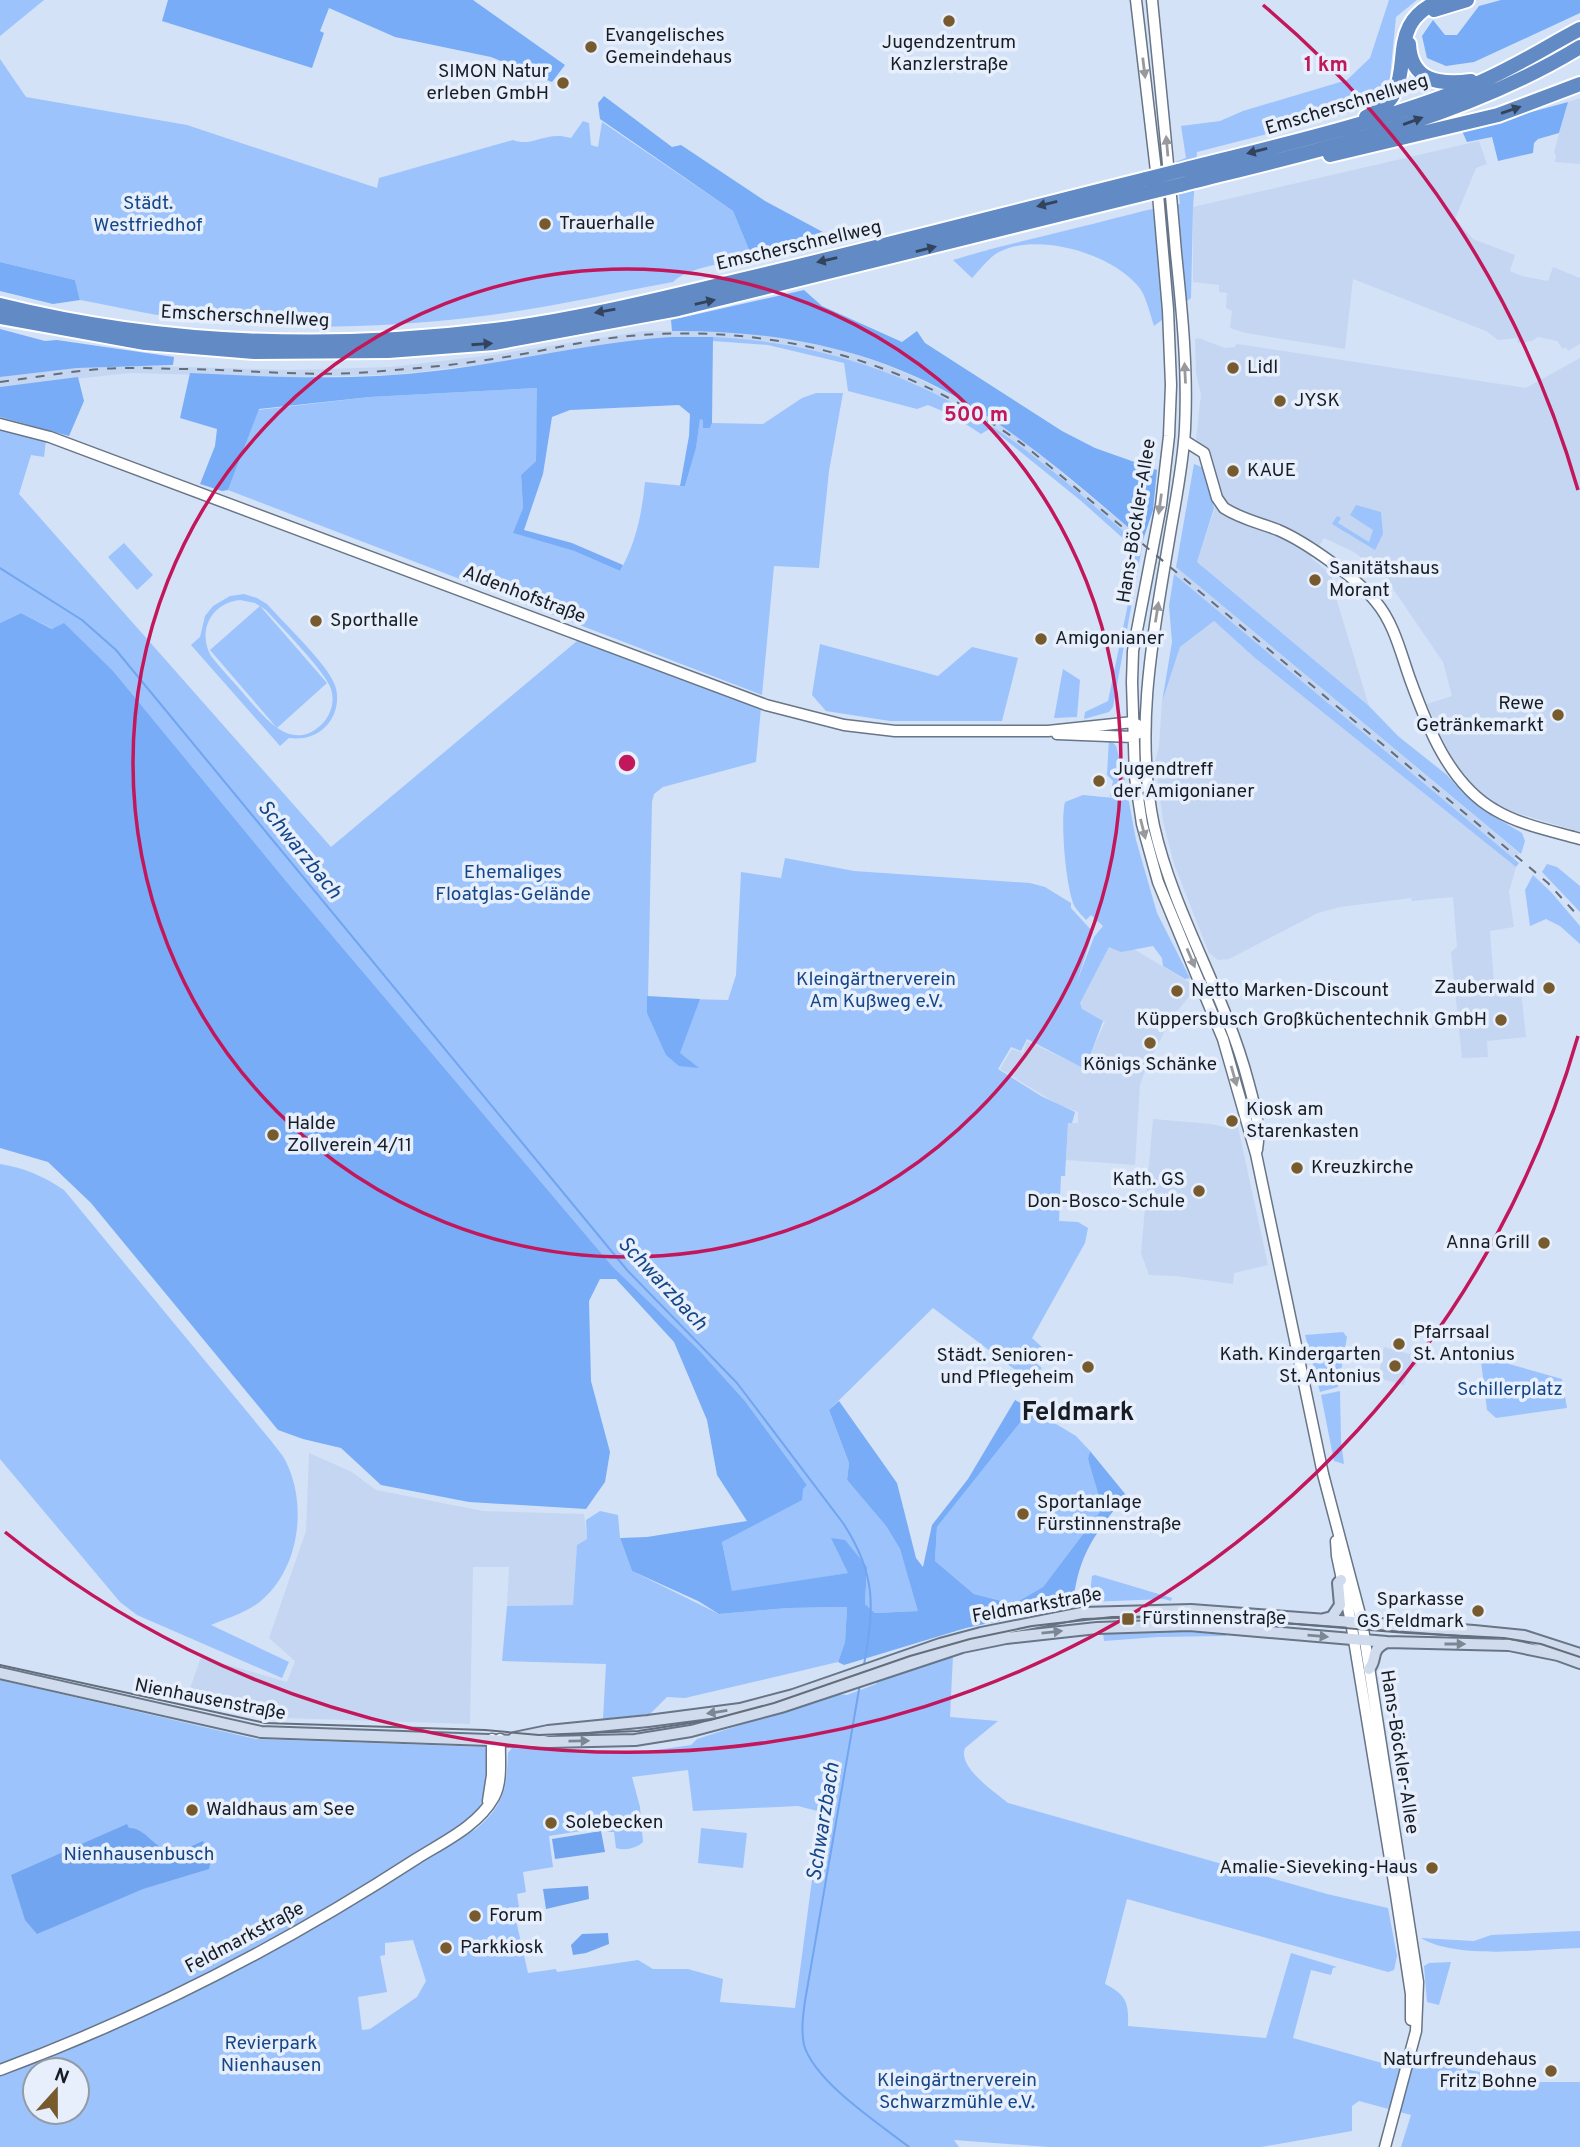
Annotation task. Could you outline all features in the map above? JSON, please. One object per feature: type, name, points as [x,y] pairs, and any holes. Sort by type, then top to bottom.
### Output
[{"type":"highway","points":[[1323,135],[1374,114],[1387,102],[1398,88],[1407,28],[1420,10],[1442,0]]},
{"type":"highway","points":[[1467,0],[1424,15],[1412,30],[1409,53],[1416,68],[1430,79],[1451,83],[1489,78]]},
{"type":"highway","name":"Emscherschnellweg","points":[[0,305],[47,316],[146,331],[255,341],[388,340],[496,330],[625,307],[1179,178],[1407,110],[1489,78],[1580,29]]},
{"type":"highway","name":"Emscherschnellweg","points":[[1179,178],[1277,160],[1406,124],[1525,76],[1580,47]]},
{"type":"highway","points":[[1277,160],[1293,163],[1474,121],[1536,102],[1580,84]]},
{"type":"highway","name":"Emscherschnellweg","points":[[0,317],[145,343],[254,352],[388,351],[494,343],[678,309],[1146,186]]},
{"type":"main road","points":[[1322,1620],[1332,1617],[1340,1605],[1338,1583],[1341,1580]]},
{"type":"main road","name":"Feldmarkstraße","points":[[501,1739],[549,1742],[635,1740],[691,1731],[781,1707],[940,1644],[1082,1613],[1179,1610],[1507,1633],[1540,1640],[1580,1654]]},
{"type":"main road","name":"Feldmarkstraße","points":[[869,1673],[981,1643],[1020,1636],[1097,1628],[1189,1625],[1387,1642],[1509,1646],[1580,1663]]},
{"type":"main road","points":[[1369,1669],[1375,1651],[1387,1642]]},
{"type":"main road","name":"Nienhausenstraße","points":[[0,1673],[261,1732],[501,1739]]},
{"type":"main road","name":"Feldmarkstraße","points":[[501,1739],[740,1709],[852,1679]]},
{"type":"street","name":"Hans-Böckler-Allee","points":[[1136,0],[1157,185],[1168,310],[1171,385],[1161,505],[1133,651],[1135,777],[1142,824],[1158,882],[1213,1011],[1251,1114]]},
{"type":"street","name":"Hans-Böckler-Allee","points":[[1152,0],[1186,378],[1185,441],[1153,639],[1144,729],[1146,774],[1154,827],[1166,868],[1236,1038],[1256,1154],[1356,1622],[1413,1981]]},
{"type":"street","name":"Aldenhofstraße","points":[[0,424],[16,426],[72,445],[766,705],[816,719],[867,729],[929,733],[1048,732],[1133,722]]},
{"type":"street","points":[[1185,441],[1204,453],[1217,498],[1224,509],[1300,542],[1361,587],[1378,604],[1389,624],[1435,738],[1454,772],[1469,791],[1503,815],[1580,839]]},
{"type":"street","points":[[1133,722],[1144,729],[1133,737]]},
{"type":"street","name":"Aldenhofstraße","points":[[1048,732],[1133,737]]},
{"type":"street","name":"Hans-Böckler-Allee","points":[[1336,1530],[1341,1580],[1356,1622]]},
{"type":"street","name":"Hans-Böckler-Allee","points":[[1359,1639],[1369,1669],[1413,1981]]},
{"type":"street","name":"Feldmarkstraße","points":[[0,2070],[121,2022],[256,1955],[469,1826],[493,1799],[498,1784],[501,1739]]},
{"type":"street","points":[[1385,2147],[1408,2059],[1413,1981]]},
{"type":"shaded area","points":[[168,0],[473,0],[565,65],[552,82],[491,57],[395,37],[329,8],[320,31],[324,33],[312,68],[162,21]]},
{"type":"shaded area","points":[[1501,0],[1580,0],[1580,13],[1474,62],[1446,66],[1427,58],[1422,36],[1433,20],[1445,35],[1457,35],[1479,6]]},
{"type":"shaded area","points":[[604,96],[672,147],[681,145],[765,201],[834,238],[794,251],[752,257],[733,211],[600,119],[598,103]]},
{"type":"shaded area","points":[[1580,98],[1580,164],[1555,162],[1554,152],[1568,102]]},
{"type":"shaded area","points":[[1568,102],[1559,133],[1538,139],[1534,143],[1533,153],[1498,161],[1492,137],[1467,142],[1462,131]]},
{"type":"shaded area","points":[[1479,141],[1487,164],[1476,168],[1455,219],[1473,239],[1515,255],[1510,271],[1548,281],[1553,267],[1580,278],[1580,344],[1568,351],[1557,341],[1538,337],[1532,341],[1518,343],[1517,338],[1498,340],[1486,331],[1353,279],[1345,349],[1246,333],[1230,328],[1232,311],[1226,308],[1227,293],[1219,292],[1219,285],[1193,282],[1193,207]]},
{"type":"shaded area","points":[[0,262],[75,280],[80,300],[53,304],[0,291]]},
{"type":"shaded area","points":[[804,290],[822,306],[902,342],[917,331],[925,343],[1062,431],[1095,448],[1157,470],[1153,510],[1143,540],[1020,439],[976,409],[905,372],[868,358],[792,340],[752,334],[672,331],[671,320]]},
{"type":"shaded area","points":[[0,329],[45,341],[57,340],[174,357],[173,365],[77,368],[0,377]]},
{"type":"shaded area","points":[[644,331],[732,331],[771,335],[837,349],[917,378],[974,407],[1020,438],[1143,540],[1142,547],[1059,477],[970,412],[915,384],[874,368],[769,342],[713,337],[644,339],[494,363],[391,375],[289,377],[130,373],[0,387],[0,377],[121,365],[289,370],[390,367],[493,355]]},
{"type":"shaded area","points":[[672,337],[713,337],[712,423],[710,428],[703,428],[703,420],[700,419],[696,448],[685,486],[680,486],[690,414],[679,405],[570,410],[552,417],[543,474],[524,530],[572,543],[623,565],[620,571],[574,551],[513,533],[523,508],[521,475],[536,461],[537,388],[370,397],[259,409],[228,490],[222,491],[200,484],[215,446],[217,429],[180,418],[190,373],[313,377],[405,374],[613,343]]},
{"type":"shaded area","points":[[1195,339],[1225,348],[1237,344],[1526,388],[1580,358],[1580,832],[1504,809],[1469,782],[1450,755],[1427,704],[1452,696],[1443,662],[1383,574],[1354,552],[1324,538],[1311,558],[1332,575],[1333,588],[1369,706],[1197,562],[1220,492],[1208,453],[1196,439],[1201,394],[1196,373]]},
{"type":"shaded area","points":[[78,377],[84,401],[69,436],[0,417],[0,387]]},
{"type":"shaded area","points":[[1176,567],[1519,853],[1514,859],[1174,574]]},
{"type":"shaded area","points":[[21,613],[52,629],[64,623],[114,672],[286,881],[613,1267],[700,1351],[745,1401],[807,1485],[803,1489],[802,1500],[722,1542],[732,1591],[848,1573],[831,1538],[845,1540],[867,1567],[865,1604],[875,1613],[918,1611],[900,1549],[886,1526],[847,1480],[849,1463],[829,1410],[839,1401],[897,1483],[916,1558],[923,1567],[932,1525],[968,1479],[1015,1400],[1031,1409],[937,1527],[935,1561],[974,1594],[1014,1604],[1043,1587],[1108,1501],[1099,1496],[1088,1459],[1090,1451],[1126,1495],[1105,1521],[1084,1558],[1075,1587],[1073,1605],[966,1628],[844,1665],[838,1662],[845,1642],[847,1607],[788,1608],[719,1614],[698,1601],[632,1571],[620,1538],[647,1537],[747,1521],[717,1475],[707,1420],[674,1342],[616,1279],[600,1279],[589,1301],[591,1381],[610,1452],[605,1482],[586,1509],[469,1502],[381,1485],[341,1448],[278,1430],[91,1203],[48,1162],[0,1148],[0,623]]},
{"type":"shaded area","points":[[1214,621],[1255,658],[1516,867],[1509,892],[1514,927],[1490,931],[1494,983],[1520,981],[1526,1037],[1487,1041],[1488,1057],[1462,1058],[1451,952],[1457,947],[1453,897],[1412,901],[1411,898],[1340,907],[1318,913],[1229,959],[1218,960],[1209,953],[1174,864],[1163,821],[1155,761],[1159,747],[1162,702],[1180,647]]},
{"type":"shaded area","points":[[1107,933],[1197,987],[1173,1016],[1147,1065],[1140,1085],[1135,1165],[1066,1160],[1068,1123],[1078,1123],[1078,1112],[1059,1105],[1000,1069],[1012,1049],[1023,1053],[1027,1041],[1084,1068],[1105,1022],[1073,1006]]},
{"type":"shaded area","points":[[647,996],[700,999],[680,1053],[699,1068],[679,1066],[666,1055],[647,1013]]},
{"type":"shaded area","name":"Kath. GS Don-Bosco-Schule","points":[[1153,1119],[1238,1127],[1268,1265],[1234,1273],[1233,1284],[1149,1275],[1141,1253]]},
{"type":"shaded area","name":"Kath. Kindergarten St. Antonius","points":[[1384,1347],[1413,1355],[1414,1352],[1420,1353],[1416,1367],[1409,1366],[1404,1385],[1378,1378]]},
{"type":"shaded area","points":[[309,1453],[352,1472],[376,1490],[483,1511],[584,1514],[587,1539],[577,1545],[573,1605],[507,1606],[509,1567],[473,1567],[470,1724],[286,1718],[186,1700],[201,1657],[287,1682],[295,1661],[269,1638],[306,1531]]},
{"type":"shaded area","points":[[127,1824],[129,1828],[141,1832],[163,1849],[170,1851],[184,1849],[203,1841],[211,1860],[209,1869],[143,1889],[37,1934],[25,1920],[11,1875]]},
{"type":"shaded area","points":[[601,1831],[605,1852],[555,1859],[552,1839]]},
{"type":"shaded area","points":[[588,1886],[589,1899],[546,1909],[543,1889]]},
{"type":"shaded area","points":[[608,1933],[609,1944],[573,1955],[571,1945],[582,1934]]},
{"type":"green space","points":[[0,0],[44,0],[0,36]]},
{"type":"green space","points":[[1389,0],[1417,0],[1396,17],[1389,87],[1374,101],[1362,109],[1197,152],[1191,298],[1154,326],[1146,299],[1138,286],[1126,274],[1092,255],[1053,245],[1015,246],[999,252],[972,278],[953,260],[1130,214],[1180,204],[1175,162],[1186,158],[1181,126],[1220,121],[1243,111],[1347,80],[1370,58]]},
{"type":"green space","name":"Städt. Westfriedhof","points":[[0,59],[26,97],[187,125],[377,188],[379,178],[513,140],[527,142],[554,136],[571,138],[583,121],[589,123],[591,145],[598,147],[602,122],[733,211],[752,257],[689,272],[673,282],[500,314],[407,324],[303,327],[234,324],[170,317],[80,300],[75,280],[0,262]]},
{"type":"green space","points":[[713,337],[821,352],[891,374],[957,405],[1028,452],[1142,547],[1113,707],[1109,712],[1084,719],[1085,712],[1108,701],[1129,599],[1135,549],[1080,500],[991,428],[981,434],[952,415],[928,405],[917,409],[848,391],[844,363],[768,345],[713,341]]},
{"type":"green space","points":[[538,388],[536,461],[521,475],[523,508],[514,533],[574,551],[620,571],[637,528],[645,482],[685,486],[696,447],[700,418],[704,428],[710,428],[712,423],[763,424],[802,398],[816,393],[843,393],[829,471],[819,568],[774,566],[762,695],[228,490],[258,410],[370,397]]},
{"type":"green space","points":[[0,429],[46,440],[44,457],[31,455],[19,494],[331,847],[577,641],[587,642],[761,708],[756,762],[663,787],[654,794],[648,998],[728,1000],[736,975],[741,872],[781,878],[785,858],[854,871],[1030,883],[1045,887],[1071,903],[1071,908],[1093,932],[1076,984],[1094,937],[1103,926],[1091,915],[1086,920],[1076,909],[1072,899],[1064,839],[1065,802],[1083,795],[1114,798],[1110,796],[1113,781],[1107,775],[1109,738],[1116,746],[1136,840],[1157,913],[1190,978],[1185,979],[1163,966],[1162,958],[1153,946],[1121,952],[1109,947],[1080,1003],[1082,1009],[1103,1021],[1085,1069],[1027,1039],[1021,1051],[1011,1047],[998,1069],[1041,1096],[1075,1112],[1072,1123],[1068,1123],[1065,1176],[1061,1176],[1059,1221],[1078,1222],[1088,1228],[1085,1243],[1032,1338],[1044,1349],[1036,1357],[1040,1361],[1037,1364],[1042,1368],[1030,1381],[933,1308],[829,1410],[849,1463],[847,1480],[886,1526],[900,1549],[919,1611],[875,1613],[865,1604],[867,1567],[832,1539],[849,1573],[732,1592],[722,1542],[807,1485],[745,1401],[700,1351],[613,1267],[286,881],[114,672],[53,629],[21,613],[0,623]]},
{"type":"green space","points":[[1194,464],[1204,468],[1214,508],[1197,562],[1369,706],[1398,736],[1447,775],[1483,810],[1522,833],[1525,841],[1521,854],[1176,567]]},
{"type":"green space","points":[[1356,505],[1381,512],[1383,534],[1375,550],[1332,524],[1337,516],[1341,518],[1338,523],[1369,542],[1373,530],[1350,515]]},
{"type":"green space","points":[[124,543],[153,575],[137,590],[108,557]]},
{"type":"green space","points":[[1174,574],[1519,863],[1516,867],[1255,658],[1214,621],[1180,647],[1162,702],[1172,642],[1169,606]]},
{"type":"green space","points":[[244,594],[267,604],[314,654],[329,675],[336,688],[337,704],[331,720],[320,732],[305,738],[289,738],[280,746],[191,645],[200,637],[205,616],[213,606],[230,596]],"holes":[[[240,600],[255,603],[266,610],[302,649],[331,689],[333,698],[330,712],[322,724],[310,732],[288,734],[268,721],[211,656],[207,647],[206,628],[214,612],[230,602]]]},
{"type":"green space","points":[[260,606],[327,683],[277,728],[210,650]]},
{"type":"green space","points":[[820,644],[938,676],[972,647],[1018,658],[1002,721],[890,721],[826,711],[812,695]]},
{"type":"green space","points":[[1063,669],[1080,680],[1077,717],[1054,718]]},
{"type":"green space","points":[[1547,864],[1557,867],[1580,886],[1580,912],[1542,872]]},
{"type":"green space","points":[[1533,875],[1580,926],[1580,944],[1560,926],[1546,919],[1530,926],[1525,890]]},
{"type":"green space","points":[[0,1164],[34,1173],[64,1190],[286,1461],[297,1498],[298,1517],[292,1553],[285,1570],[275,1586],[257,1604],[211,1625],[289,1662],[282,1678],[137,1615],[120,1602],[0,1459]]},
{"type":"green space","points":[[1343,1332],[1347,1337],[1338,1387],[1320,1392],[1305,1335]]},
{"type":"green space","name":"Schillerplatz","points":[[1484,1357],[1562,1379],[1567,1408],[1496,1418],[1487,1410],[1481,1361]]},
{"type":"green space","points":[[1340,1391],[1344,1464],[1334,1461],[1321,1395]]},
{"type":"green space","name":"Sportanlage Fürstinnenstraße","points":[[1031,1409],[1076,1436],[1090,1451],[1088,1460],[1108,1501],[1043,1587],[1015,1604],[974,1594],[935,1561],[937,1527]]},
{"type":"green space","points":[[600,1511],[618,1515],[620,1538],[632,1571],[719,1614],[788,1608],[847,1607],[845,1642],[838,1662],[685,1698],[667,1697],[650,1714],[603,1719],[606,1664],[502,1661],[507,1606],[573,1605],[577,1545],[587,1539],[586,1520]]},
{"type":"green space","points":[[1092,1576],[1172,1598],[1171,1601],[1089,1602]]},
{"type":"green space","points":[[1172,1631],[1226,1636],[1104,1641],[1103,1633]]},
{"type":"green space","points":[[953,1655],[950,1717],[998,1721],[965,1748],[964,1755],[972,1771],[1008,1803],[1327,1894],[1388,1908],[1397,1956],[1394,1970],[1388,1972],[1127,1899],[1105,1984],[1125,2000],[1128,2026],[1266,2038],[1291,1953],[1337,1967],[1333,1968],[1331,1975],[1311,1970],[1293,2038],[1396,2067],[1422,2062],[1539,2082],[1580,2082],[1580,2147],[1401,2147],[1411,2115],[1359,2101],[1352,2106],[1352,2131],[1261,2147],[1049,2147],[954,2140],[959,2147],[0,2147],[0,1680],[256,1739],[485,1747],[490,1765],[488,1786],[480,1806],[469,1821],[184,1995],[260,1957],[476,1829],[493,1812],[502,1795],[507,1776],[508,1753],[512,1748],[642,1752],[691,1745],[697,1739],[836,1694],[847,1695],[876,1684],[877,1679]],"holes":[[[688,1770],[693,1811],[798,1806],[821,1812],[795,2008],[720,2002],[723,1979],[688,1969],[653,1969],[638,1960],[557,1972],[556,1969],[528,1973],[515,1916],[520,1914],[517,1894],[526,1892],[523,1872],[553,1867],[549,1836],[606,1827],[607,1832],[614,1832],[616,1848],[638,1846],[643,1842],[640,1807],[632,1777]],[[413,1940],[426,1981],[417,1997],[370,2029],[362,2030],[358,1997],[387,1992],[380,1956],[385,1955],[385,1943]]]},
{"type":"green space","points":[[701,1828],[747,1833],[743,1868],[698,1863]]},
{"type":"green space","points":[[1580,1931],[1580,1948],[1498,1952],[1455,1949],[1421,1938],[1474,1941],[1491,1935]]},
{"type":"green space","points":[[1451,1962],[1439,2005],[1427,2002],[1424,1966],[1429,1963]]},
{"type":"waterway","name":"Schwarzbach","points":[[0,568],[82,620],[116,650],[627,1270],[737,1383],[843,1523],[862,1559],[871,1608],[864,1665]]},
{"type":"waterway","name":"Schwarzbach","points":[[860,1684],[805,2001],[803,2039],[810,2059],[834,2087],[909,2147]]},
{"type":"tram line","points":[[0,1665],[265,1723],[485,1730],[539,1735],[638,1731],[710,1720],[774,1703],[910,1656],[970,1639],[1032,1626],[1112,1617],[1196,1616],[1504,1638],[1541,1644],[1580,1657]]},
{"type":"railway","points":[[0,382],[121,368],[310,374],[372,372],[509,357],[619,337],[674,334],[729,335],[782,342],[835,353],[886,370],[936,391],[1029,449],[1548,883],[1580,918]]},
{"type":"place","name":"Jugendzentrum Kanzlerstraße","points":[[949,21]]},
{"type":"place","name":"Evangelisches Gemeindehaus","points":[[591,47]]},
{"type":"place","name":"SIMON Natur erleben GmbH","points":[[563,83]]},
{"type":"place","name":"Trauerhalle","points":[[545,224]]},
{"type":"place","name":"Lidl","points":[[1233,368]]},
{"type":"place","name":"JYSK","points":[[1280,401]]},
{"type":"place","name":"KAUE","points":[[1233,471]]},
{"type":"place","name":"Sanitätshaus Morant","points":[[1315,580]]},
{"type":"place","name":"Sporthalle","points":[[316,621]]},
{"type":"place","name":"Amigonianer","points":[[1041,639]]},
{"type":"place","name":"Rewe Getränkemarkt","points":[[1558,715]]},
{"type":"place","name":"Jugendtreff der Amigonianer","points":[[1099,781]]},
{"type":"place","name":"Zauberwald","points":[[1549,988]]},
{"type":"place","name":"Netto Marken-Discount","points":[[1177,991]]},
{"type":"place","name":"Küppersbusch Großküchentechnik GmbH","points":[[1501,1020]]},
{"type":"place","name":"Königs Schänke","points":[[1150,1043]]},
{"type":"place","name":"Kiosk am Starenkasten","points":[[1232,1121]]},
{"type":"place","name":"Halde Zollverein 4/11","points":[[273,1135]]},
{"type":"place","name":"Kreuzkirche","points":[[1297,1168]]},
{"type":"place","name":"Kath. GS Don-Bosco-Schule","points":[[1199,1191]]},
{"type":"place","name":"Anna Grill","points":[[1544,1243]]},
{"type":"place","name":"Pfarrsaal St. Antonius","points":[[1399,1344]]},
{"type":"place","name":"Kath. Kindergarten St. Antonius","points":[[1395,1366]]},
{"type":"place","name":"Städt. Senioren- und Pflegeheim","points":[[1088,1367]]},
{"type":"place","name":"Sportanlage Fürstinnenstraße","points":[[1023,1514]]},
{"type":"place","name":"Sparkasse GS Feldmark","points":[[1478,1611]]},
{"type":"place","name":"Fürstinnenstraße","points":[[1128,1619]]},
{"type":"place","name":"Waldhaus am See","points":[[192,1810]]},
{"type":"place","name":"Solebecken","points":[[551,1823]]},
{"type":"place","name":"Amalie-Sieveking-Haus","points":[[1432,1868]]},
{"type":"place","name":"Forum","points":[[475,1916]]},
{"type":"place","name":"Parkkiosk","points":[[446,1948]]},
{"type":"place","name":"Naturfreundehaus Fritz Bohne","points":[[1551,2071]]},
{"type":"district","name":"Feldmark","points":[[1078,1413]]},
{"type":"park label","name":"Ehemaliges Floatglas-Gelände","points":[[513,884]]},
{"type":"park label","name":"Kleingärtnerverein Am Kußweg e.V.","points":[[876,991]]},
{"type":"park label","name":"Nienhausenbusch","points":[[139,1855]]},
{"type":"park label","name":"Revierpark Nienhausen","points":[[271,2055]]},
{"type":"park label","name":"Kleingärtnerverein Schwarzmühle e.V.","points":[[957,2092]]}]
